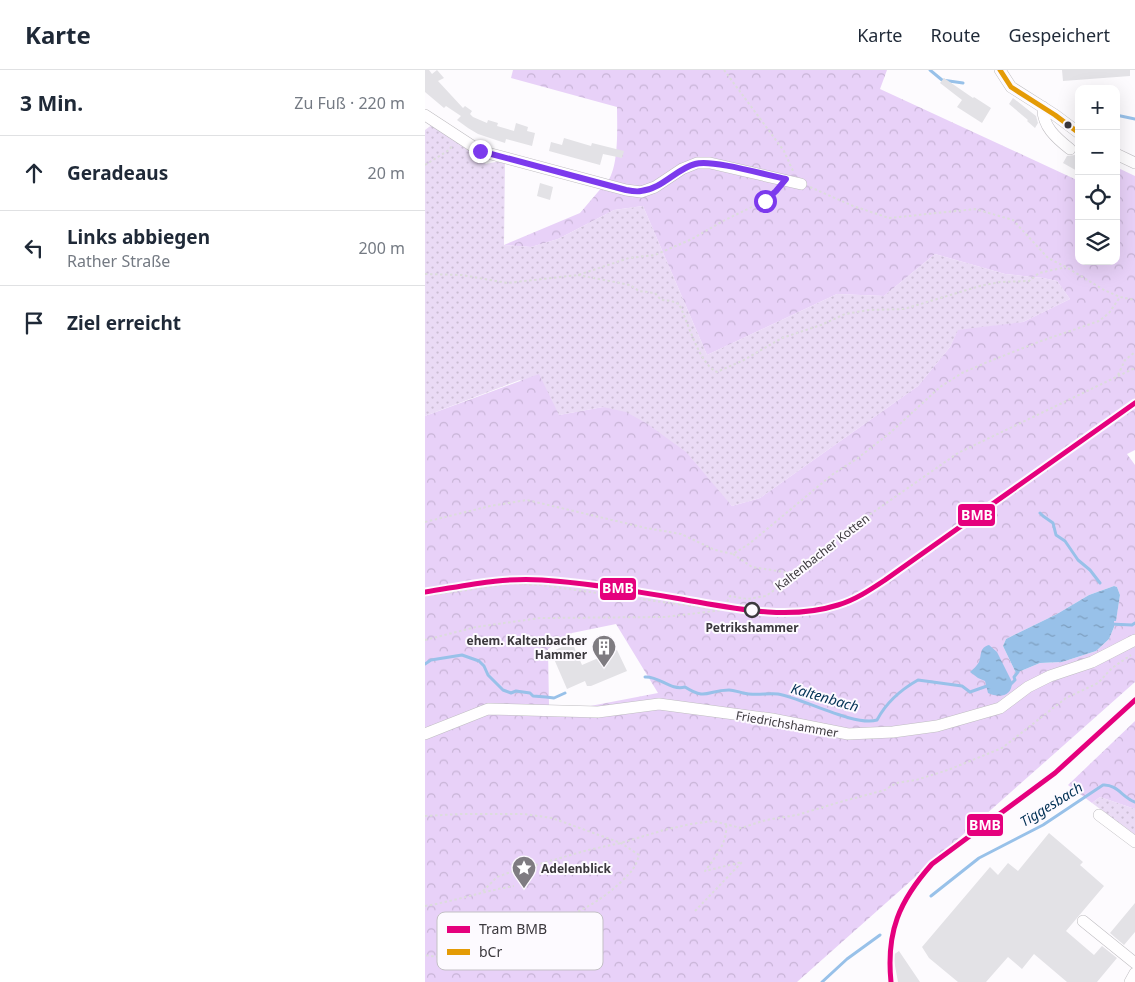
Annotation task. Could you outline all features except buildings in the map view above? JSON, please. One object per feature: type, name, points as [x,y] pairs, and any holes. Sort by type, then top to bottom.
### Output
[{"type":"street","points":[[999,70],[1011,87],[1075,130]]},
{"type":"street","points":[[1043,108],[1043,116],[1052,133],[1070,149]]},
{"type":"street","points":[[425,115],[480,151],[626,190],[641,192],[655,187],[682,169],[697,163],[710,163],[794,181]]},
{"type":"street","points":[[1120,156],[1135,164]]},
{"type":"street","name":"Friedrichshammer","points":[[425,734],[488,709],[598,712],[659,704],[772,719],[848,734],[893,732],[937,726],[1000,708],[1028,687],[1050,676],[1092,662],[1135,640]]},
{"type":"street","points":[[1099,815],[1135,842]]},
{"type":"street","points":[[1083,921],[1135,963]]},
{"type":"street","points":[[1130,982],[1135,973]]},
{"type":"path","points":[[724,70],[784,152],[793,169],[794,181]]},
{"type":"path","points":[[425,165],[449,150],[459,136]]},
{"type":"path","points":[[425,274],[468,275],[507,283],[578,275],[629,258],[655,254],[692,239],[725,220],[765,201],[776,191],[794,181]]},
{"type":"path","points":[[794,181],[853,206],[889,218],[975,209],[1013,220],[1048,258],[1104,290],[1120,297],[1135,300]]},
{"type":"path","points":[[578,275],[630,285],[639,291],[655,293],[661,300],[679,304],[702,358],[710,369],[717,372],[744,360],[782,338],[821,325],[845,314],[869,310],[904,310],[979,286],[1000,282],[1029,281],[1039,273],[1066,267]]},
{"type":"path","points":[[733,554],[749,544],[833,474],[858,458],[891,432],[939,387],[962,373],[985,363],[1099,321],[1109,313],[1120,297]]},
{"type":"path","points":[[1118,375],[1125,360],[1135,352]]},
{"type":"path","name":"Kaltenbacher Kotten","points":[[723,610],[730,596],[747,599],[766,596],[797,574],[839,536],[958,454],[1135,368]]},
{"type":"path","points":[[425,522],[490,506],[527,500],[646,528],[681,534],[715,550],[733,554],[752,567],[797,574]]},
{"type":"path","points":[[425,596],[510,584],[540,585],[723,610]]},
{"type":"path","points":[[425,640],[476,627],[540,618],[665,617],[723,610]]},
{"type":"path","points":[[483,891],[497,877],[588,850],[691,824],[713,821],[741,828],[766,820],[806,813],[885,790],[896,783],[916,780],[1002,748],[1066,698],[1098,683],[1112,668],[1133,653],[1122,653],[1117,649]]},
{"type":"path","points":[[425,816],[524,814],[552,818],[621,843],[639,855],[636,868],[599,900],[577,912]]},
{"type":"path","points":[[695,911],[742,862],[705,871],[720,850],[727,832],[725,824]]},
{"type":"path","points":[[425,906],[450,902],[483,891],[514,886]]},
{"type":"shaded area","points":[[433,124],[486,164],[505,160],[504,245],[531,247],[558,239],[614,210],[643,206],[707,355],[837,294],[884,296],[935,254],[1005,274],[1057,281],[1070,299],[1023,322],[958,331],[950,347],[918,386],[760,498],[732,506],[716,489],[603,407],[559,415],[520,380],[425,416],[425,130]]},
{"type":"shaded area","points":[[1100,797],[1135,809],[1135,835],[1092,803]]},
{"type":"green space","points":[[513,70],[887,70],[880,89],[1075,179],[1075,265],[1120,265],[1120,169],[1135,176],[1135,450],[1127,454],[1135,465],[1135,682],[797,982],[425,982],[425,416],[539,374],[559,415],[603,407],[626,412],[646,423],[686,452],[732,506],[760,498],[918,386],[950,347],[958,330],[1023,322],[1070,299],[1057,281],[1005,274],[935,254],[884,296],[837,294],[707,355],[643,206],[614,210],[558,239],[531,247],[504,245],[580,213],[608,180],[612,172],[617,137],[617,107],[511,78]],"holes":[[[1114,586],[1117,587],[1120,595],[1116,620],[1114,620],[1114,627],[1109,639],[1096,651],[1062,662],[1040,663],[1016,673],[1003,646],[1006,639],[1057,614],[1089,595]],[[616,624],[658,693],[585,707],[549,705],[548,649],[572,633]]]},
{"type":"green space","points":[[1135,721],[1135,809],[1100,797],[1092,803],[1068,785]]},
{"type":"water","points":[[1114,586],[1117,587],[1120,595],[1116,621],[1114,621],[1114,627],[1109,639],[1096,651],[1062,662],[1040,663],[1016,673],[1003,646],[1006,639],[1057,614],[1089,595]]},
{"type":"water","points":[[989,645],[997,652],[1012,682],[1010,691],[1004,695],[996,696],[988,693],[985,681],[970,672],[979,662],[982,650]]},
{"type":"waterway","points":[[930,70],[942,80],[963,83]]},
{"type":"waterway","points":[[1120,116],[1135,119]]},
{"type":"waterway","points":[[1040,513],[1053,523],[1056,535],[1065,541],[1078,560],[1090,570],[1100,583]]},
{"type":"waterway","name":"Kaltenbach","points":[[1110,624],[1132,625],[1135,623]]},
{"type":"waterway","name":"Kaltenbach","points":[[425,664],[431,660],[462,655],[479,661],[484,666],[488,675],[503,690],[511,693],[516,691],[530,693],[533,696],[554,698],[565,693]]},
{"type":"waterway","name":"Kaltenbach","points":[[1011,684],[1018,672]]},
{"type":"waterway","name":"Kaltenbach","points":[[645,677],[650,677],[675,687],[685,687],[703,694],[722,690],[747,694],[778,694],[842,716],[867,721],[877,720],[895,697],[918,680],[962,686],[970,692],[987,686],[990,687]]},
{"type":"waterway","name":"Tiggesbach","points":[[931,896],[979,858],[1043,825],[1103,785],[1116,789],[1135,802]]},
{"type":"waterway","name":"Tiggesbach","points":[[822,982],[847,959],[880,935]]},
{"type":"tram line","name":"BMB","points":[[425,592],[483,583],[527,579],[594,585],[720,606],[780,613],[819,610],[838,605],[856,598],[885,580],[1135,403]]},
{"type":"tram line","name":"BMB","points":[[891,982],[891,948],[897,918],[911,891],[932,864],[1055,773],[1135,700]]},
{"type":"transit line","name":"bCr","points":[[1000,70],[1011,87],[1075,130]]},
{"type":"place","name":"Petrikshammer","points":[[752,610]]},
{"type":"place","name":"ehem. Kaltenbacher Hammer","points":[[604,668]]},
{"type":"place","name":"Adelenblick","points":[[524,889]]},
{"type":"route","points":[[480,151],[626,190],[641,192],[655,187],[682,169],[697,163],[710,163],[786,179],[765,201]]}]
